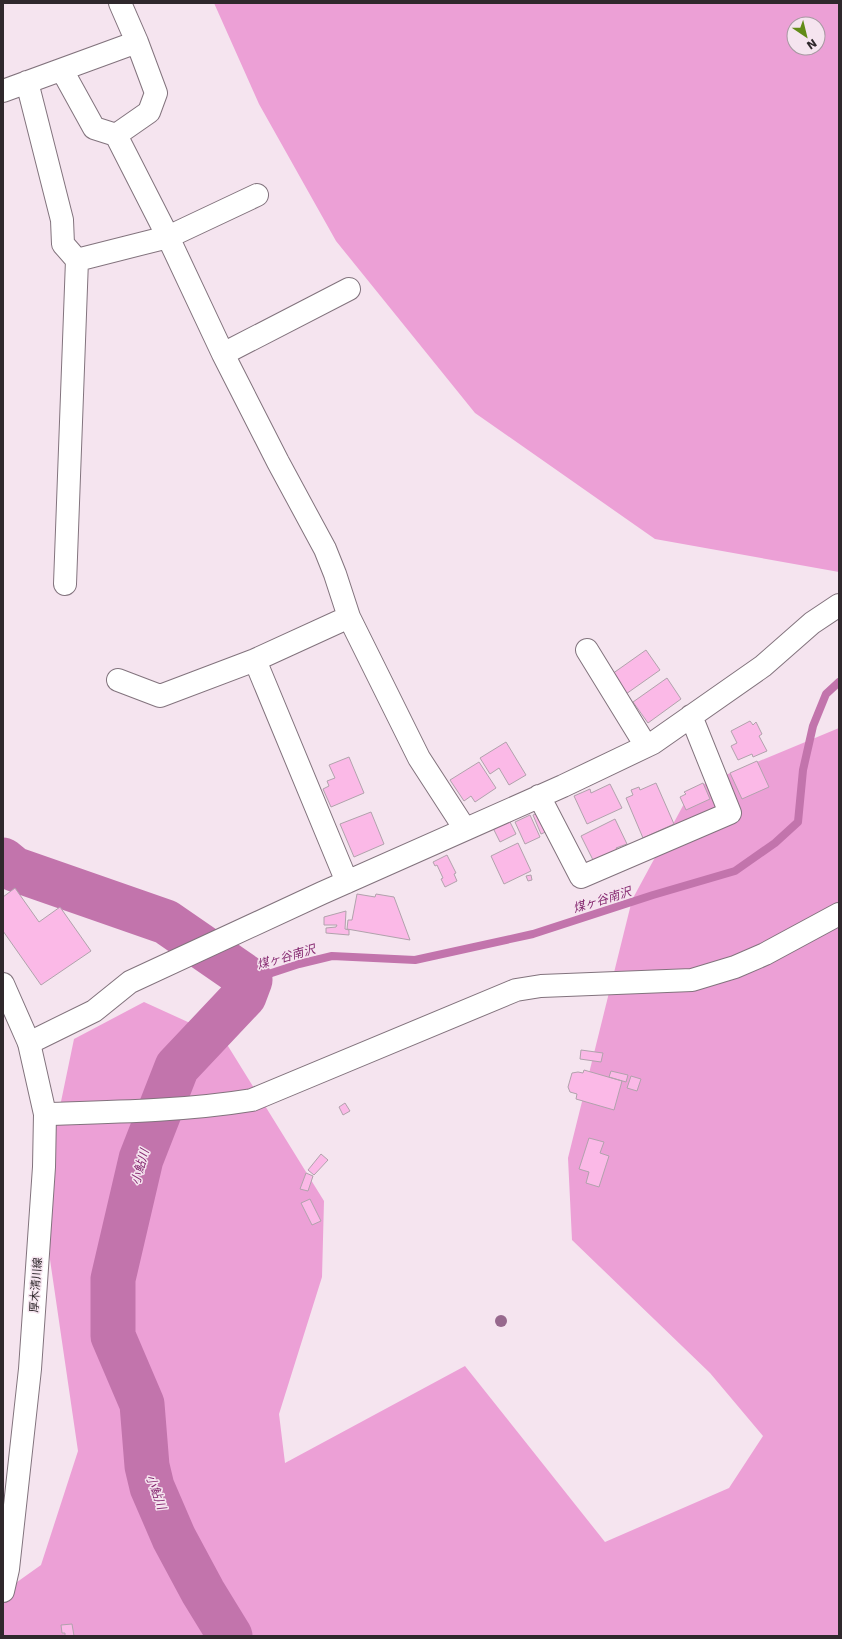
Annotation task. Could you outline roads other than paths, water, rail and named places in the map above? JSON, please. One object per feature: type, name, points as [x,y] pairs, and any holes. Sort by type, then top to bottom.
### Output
[{"type":"street","points":[[116,135],[149,112],[156,93],[137,42],[120,3]]},
{"type":"street","points":[[3,92],[137,42]]},
{"type":"street","points":[[62,70],[94,128],[116,135],[168,237],[223,354],[325,550],[335,574],[349,617],[419,758],[465,829]]},
{"type":"street","points":[[27,82],[62,220],[63,244],[77,260],[65,584]]},
{"type":"street","points":[[77,260],[168,237],[257,195]]},
{"type":"street","points":[[223,354],[349,289]]},
{"type":"street","points":[[29,1044],[94,1011],[130,982],[646,746],[762,666],[812,622],[839,605]]},
{"type":"street","points":[[118,680],[160,696],[255,660],[349,617]]},
{"type":"street","points":[[587,650],[646,746]]},
{"type":"street","points":[[255,660],[347,882]]},
{"type":"street","points":[[539,796],[581,878],[730,813],[691,716]]},
{"type":"street","points":[[45,1114],[109,1112],[230,1104],[252,1100],[516,990],[541,986],[692,980],[735,967],[765,954],[839,914]]},
{"type":"street","name":"厚木清川線","points":[[3,1591],[8,1569],[30,1369],[44,1167],[45,1114],[29,1044],[5,995]]},
{"type":"waterway","name":"煤ヶ谷南沢","points":[[250,980],[299,964],[332,956],[415,960],[533,934],[653,895],[735,871],[775,843],[798,822],[803,770],[813,726],[826,694],[839,682]]},
{"type":"waterway","name":"小鮎川","points":[[3,860],[14,869],[166,922],[250,980],[244,996],[177,1067],[141,1159],[113,1279],[113,1336],[142,1404],[147,1466],[152,1487],[174,1538],[203,1592],[230,1636]]}]
